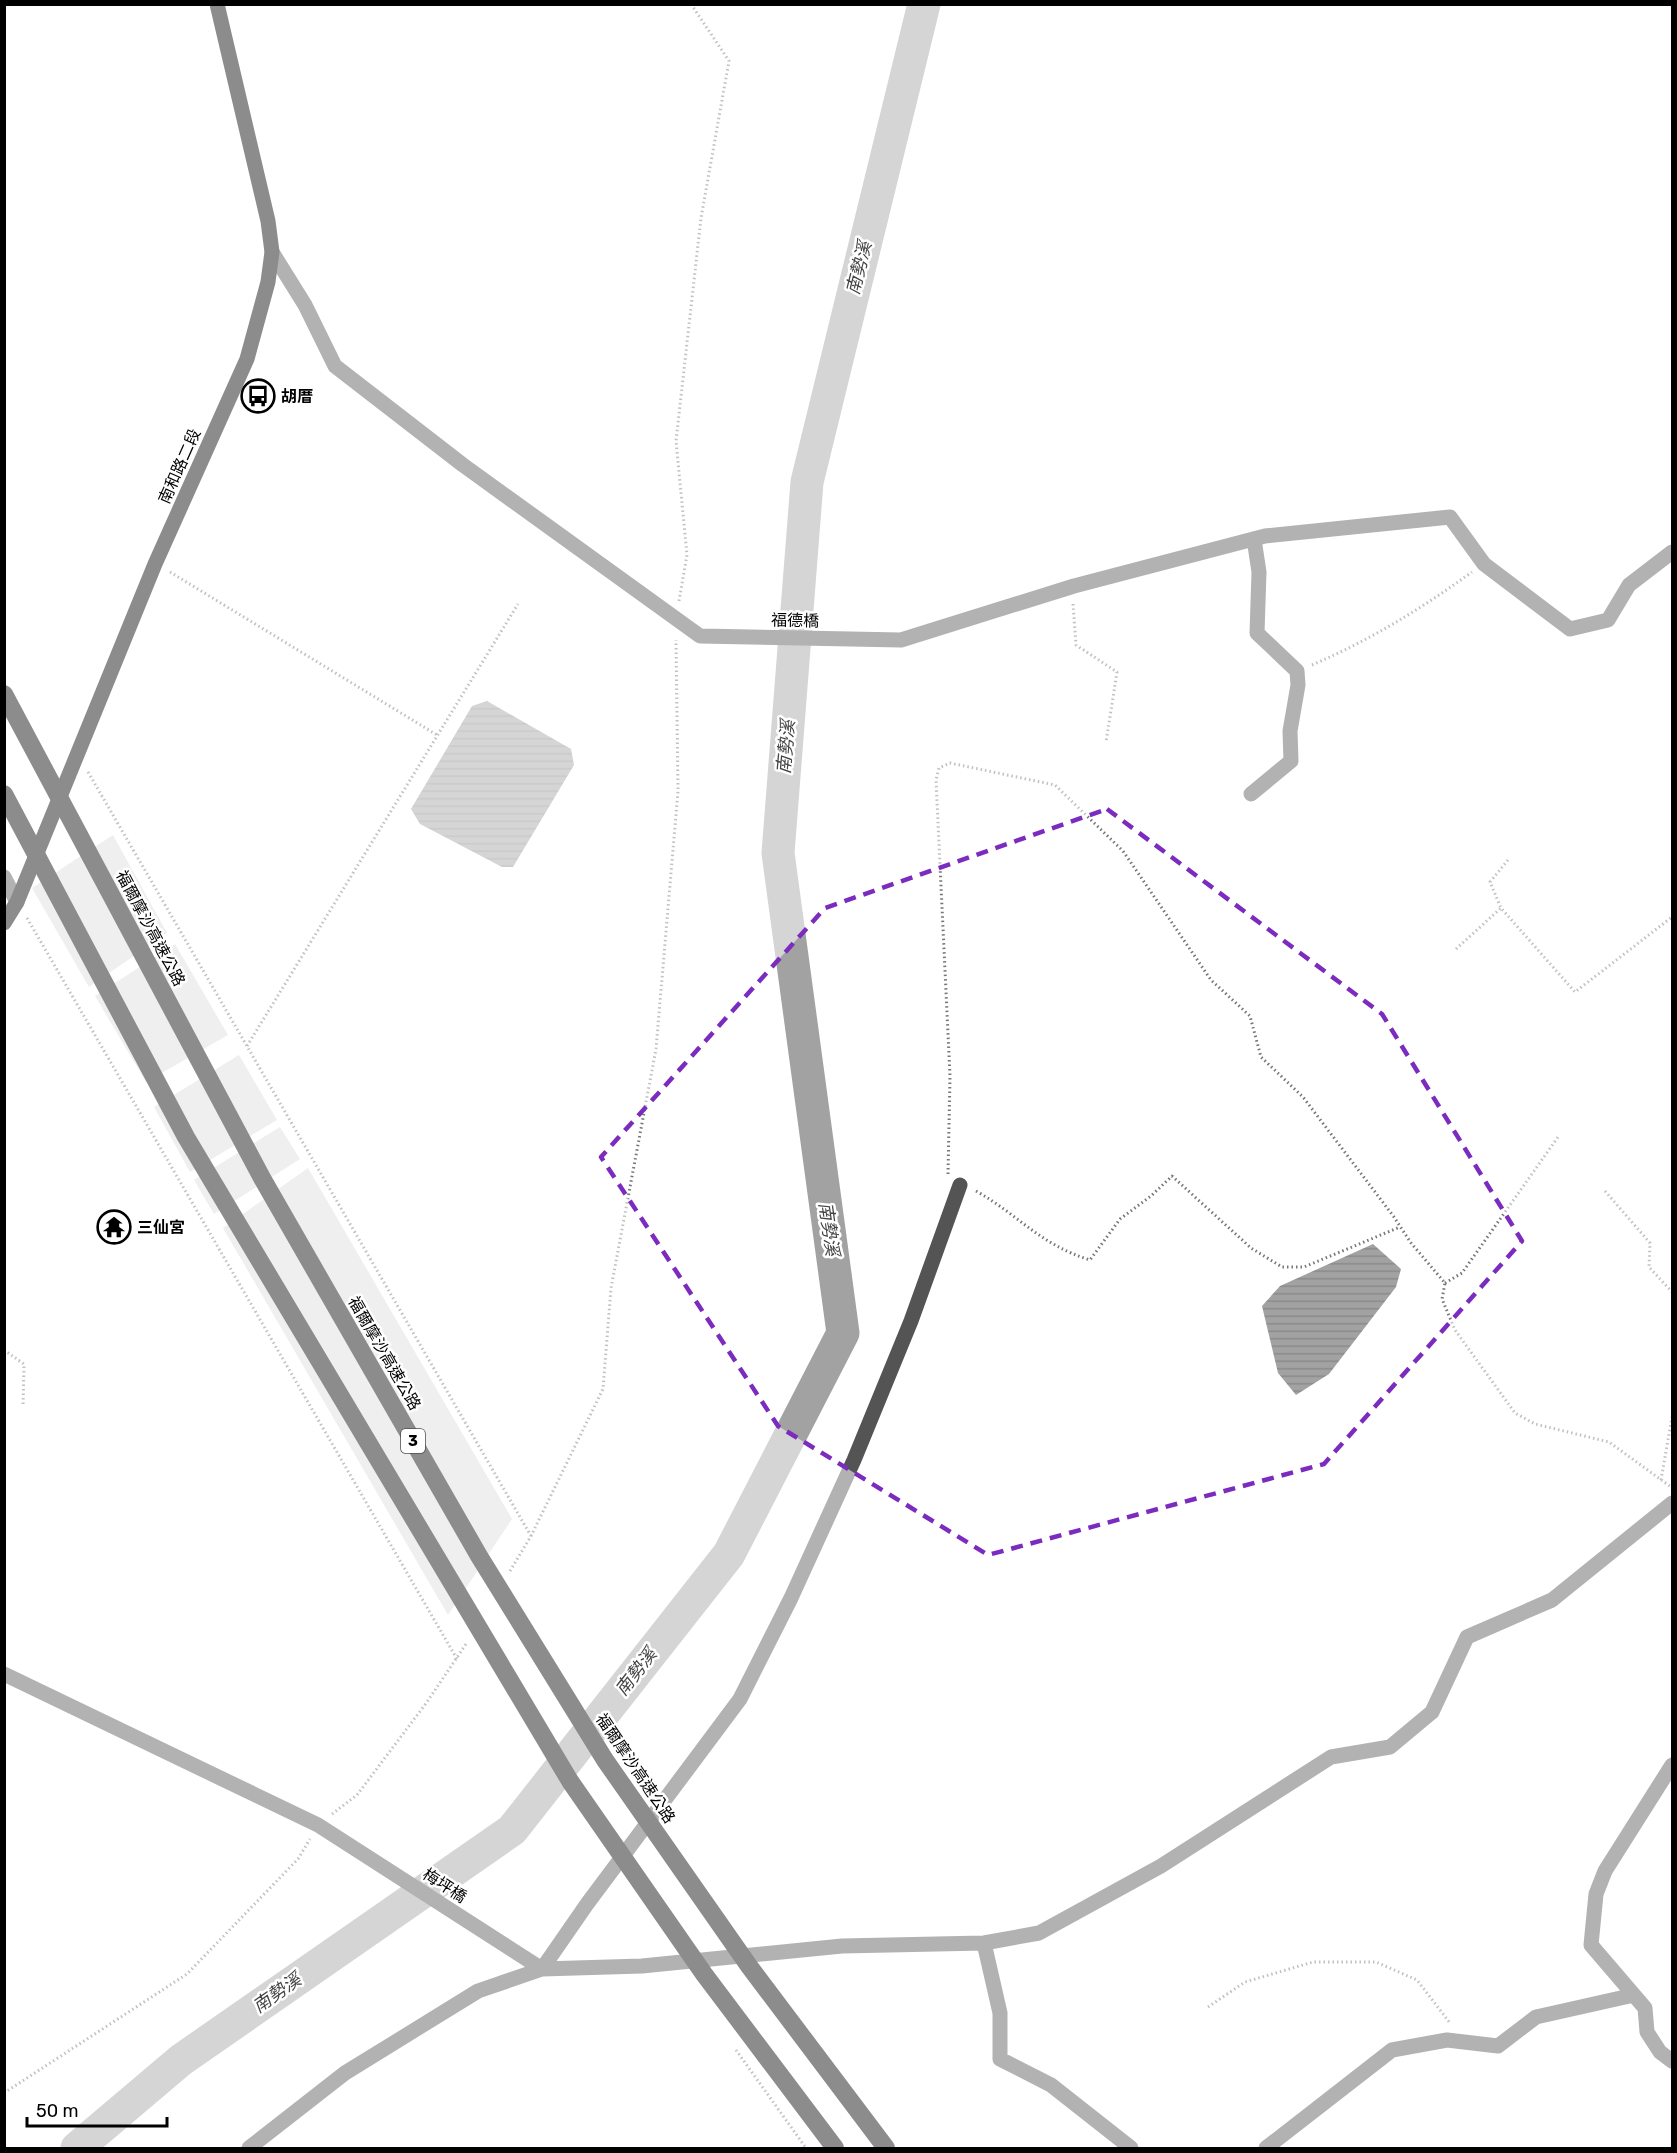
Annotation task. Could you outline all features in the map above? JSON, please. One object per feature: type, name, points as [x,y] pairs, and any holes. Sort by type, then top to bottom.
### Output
[{"type":"highway","name":"福爾摩沙高速公路","points":[[4,694],[262,1178],[479,1556],[612,1770],[749,1966],[886,2148]]},
{"type":"highway","name":"3","points":[[4,794],[186,1137],[440,1568],[570,1781],[704,1974],[835,2148]]},
{"type":"main road","name":"南和路二段","points":[[4,923],[17,902],[155,564],[247,359],[268,282],[272,252],[268,221],[217,4]]},
{"type":"street","name":"福德橋","points":[[272,252],[305,305],[335,366],[463,465],[700,636],[901,640],[1074,586],[1254,538],[1421,518],[1450,517],[1484,564]]},
{"type":"street","points":[[1251,794],[1291,761],[1290,731],[1298,685],[1297,671],[1257,633],[1259,572],[1254,538]]},
{"type":"street","points":[[1484,564],[1570,629],[1608,620],[1629,585],[1672,552]]},
{"type":"street","points":[[4,877],[17,902]]},
{"type":"street","points":[[543,1969],[587,1904],[740,1699],[791,1598],[854,1460],[910,1321],[960,1185]]},
{"type":"street","points":[[249,2148],[345,2073],[478,1991],[543,1969],[642,1966],[842,1946],[984,1943],[1039,1933],[1161,1866],[1330,1757],[1390,1747],[1432,1712],[1467,1637],[1552,1600],[1672,1503]]},
{"type":"street","name":"梅坪橋","points":[[4,1674],[323,1828],[543,1969]]},
{"type":"street","points":[[1672,1765],[1605,1871],[1594,1905],[1591,1945],[1645,2008],[1647,2032],[1660,2052],[1672,2061]]},
{"type":"street","points":[[984,1943],[1000,2013],[999,2058],[1051,2085],[1131,2148]]},
{"type":"street","points":[[1266,2148],[1392,2050],[1448,2040],[1498,2046],[1536,2017],[1634,1995]]},
{"type":"path","points":[[507,1577],[531,1536],[603,1389],[611,1288],[657,1049],[678,790],[675,619],[687,555],[676,441],[701,218],[729,61],[691,4]]},
{"type":"path","points":[[155,564],[437,735]]},
{"type":"path","points":[[1297,671],[1356,646],[1407,618],[1484,564]]},
{"type":"path","points":[[1074,586],[1072,617],[1076,645],[1117,672],[1106,741]]},
{"type":"path","points":[[247,1046],[518,604]]},
{"type":"path","points":[[77,753],[531,1536]]},
{"type":"path","points":[[1401,1227],[1304,1267],[1282,1267],[1251,1248],[1172,1176],[1120,1219],[1090,1260],[1065,1252],[1043,1241],[991,1200],[960,1185],[947,1174],[950,1076],[936,780],[939,768],[950,763],[1055,785],[1123,851],[1211,980],[1250,1016],[1261,1057],[1303,1097],[1444,1283],[1442,1299],[1455,1330],[1515,1413],[1535,1424],[1609,1442],[1672,1488]]},
{"type":"path","points":[[1508,860],[1490,882],[1501,908],[1575,992],[1672,917]]},
{"type":"path","points":[[17,902],[457,1659]]},
{"type":"path","points":[[1456,949],[1501,908]]},
{"type":"path","points":[[1444,1283],[1462,1273],[1558,1137]]},
{"type":"path","points":[[1605,1191],[1650,1243],[1649,1267],[1672,1292]]},
{"type":"path","points":[[4,1350],[24,1364],[23,1407]]},
{"type":"path","points":[[1661,1480],[1672,1417]]},
{"type":"path","points":[[4,2093],[187,1974],[298,1859],[323,1828],[357,1795],[470,1638]]},
{"type":"path","points":[[1208,2007],[1245,1982],[1313,1962],[1376,1962],[1417,1980],[1463,2042]]},
{"type":"path","points":[[730,2041],[806,2148]]},
{"type":"highlighted area","points":[[1107,809],[1382,1014],[1522,1241],[1324,1464],[988,1555],[778,1426],[601,1157],[825,908]]},
{"type":"shaded area","points":[[487,701],[571,749],[574,765],[513,867],[502,867],[420,824],[411,809],[472,706]]},
{"type":"shaded area","points":[[113,835],[167,933],[89,987],[32,888]]},
{"type":"shaded area","points":[[175,944],[228,1035],[146,1082],[95,996]]},
{"type":"shaded area","points":[[239,1055],[277,1120],[190,1172],[154,1107]]},
{"type":"shaded area","points":[[280,1127],[300,1159],[214,1214],[194,1180]]},
{"type":"shaded area","points":[[308,1168],[512,1519],[448,1615],[223,1228]]},
{"type":"shaded area","points":[[1373,1244],[1401,1269],[1396,1287],[1329,1374],[1296,1395],[1278,1373],[1262,1306],[1280,1286]]},
{"type":"waterway","name":"南勢溪","points":[[77,2148],[181,2060],[512,1830],[729,1554],[843,1333],[778,853],[807,482],[924,4]]},
{"type":"place","name":"胡厝","points":[[258,396]]},
{"type":"place","name":"三仙宮","points":[[114,1227]]}]
